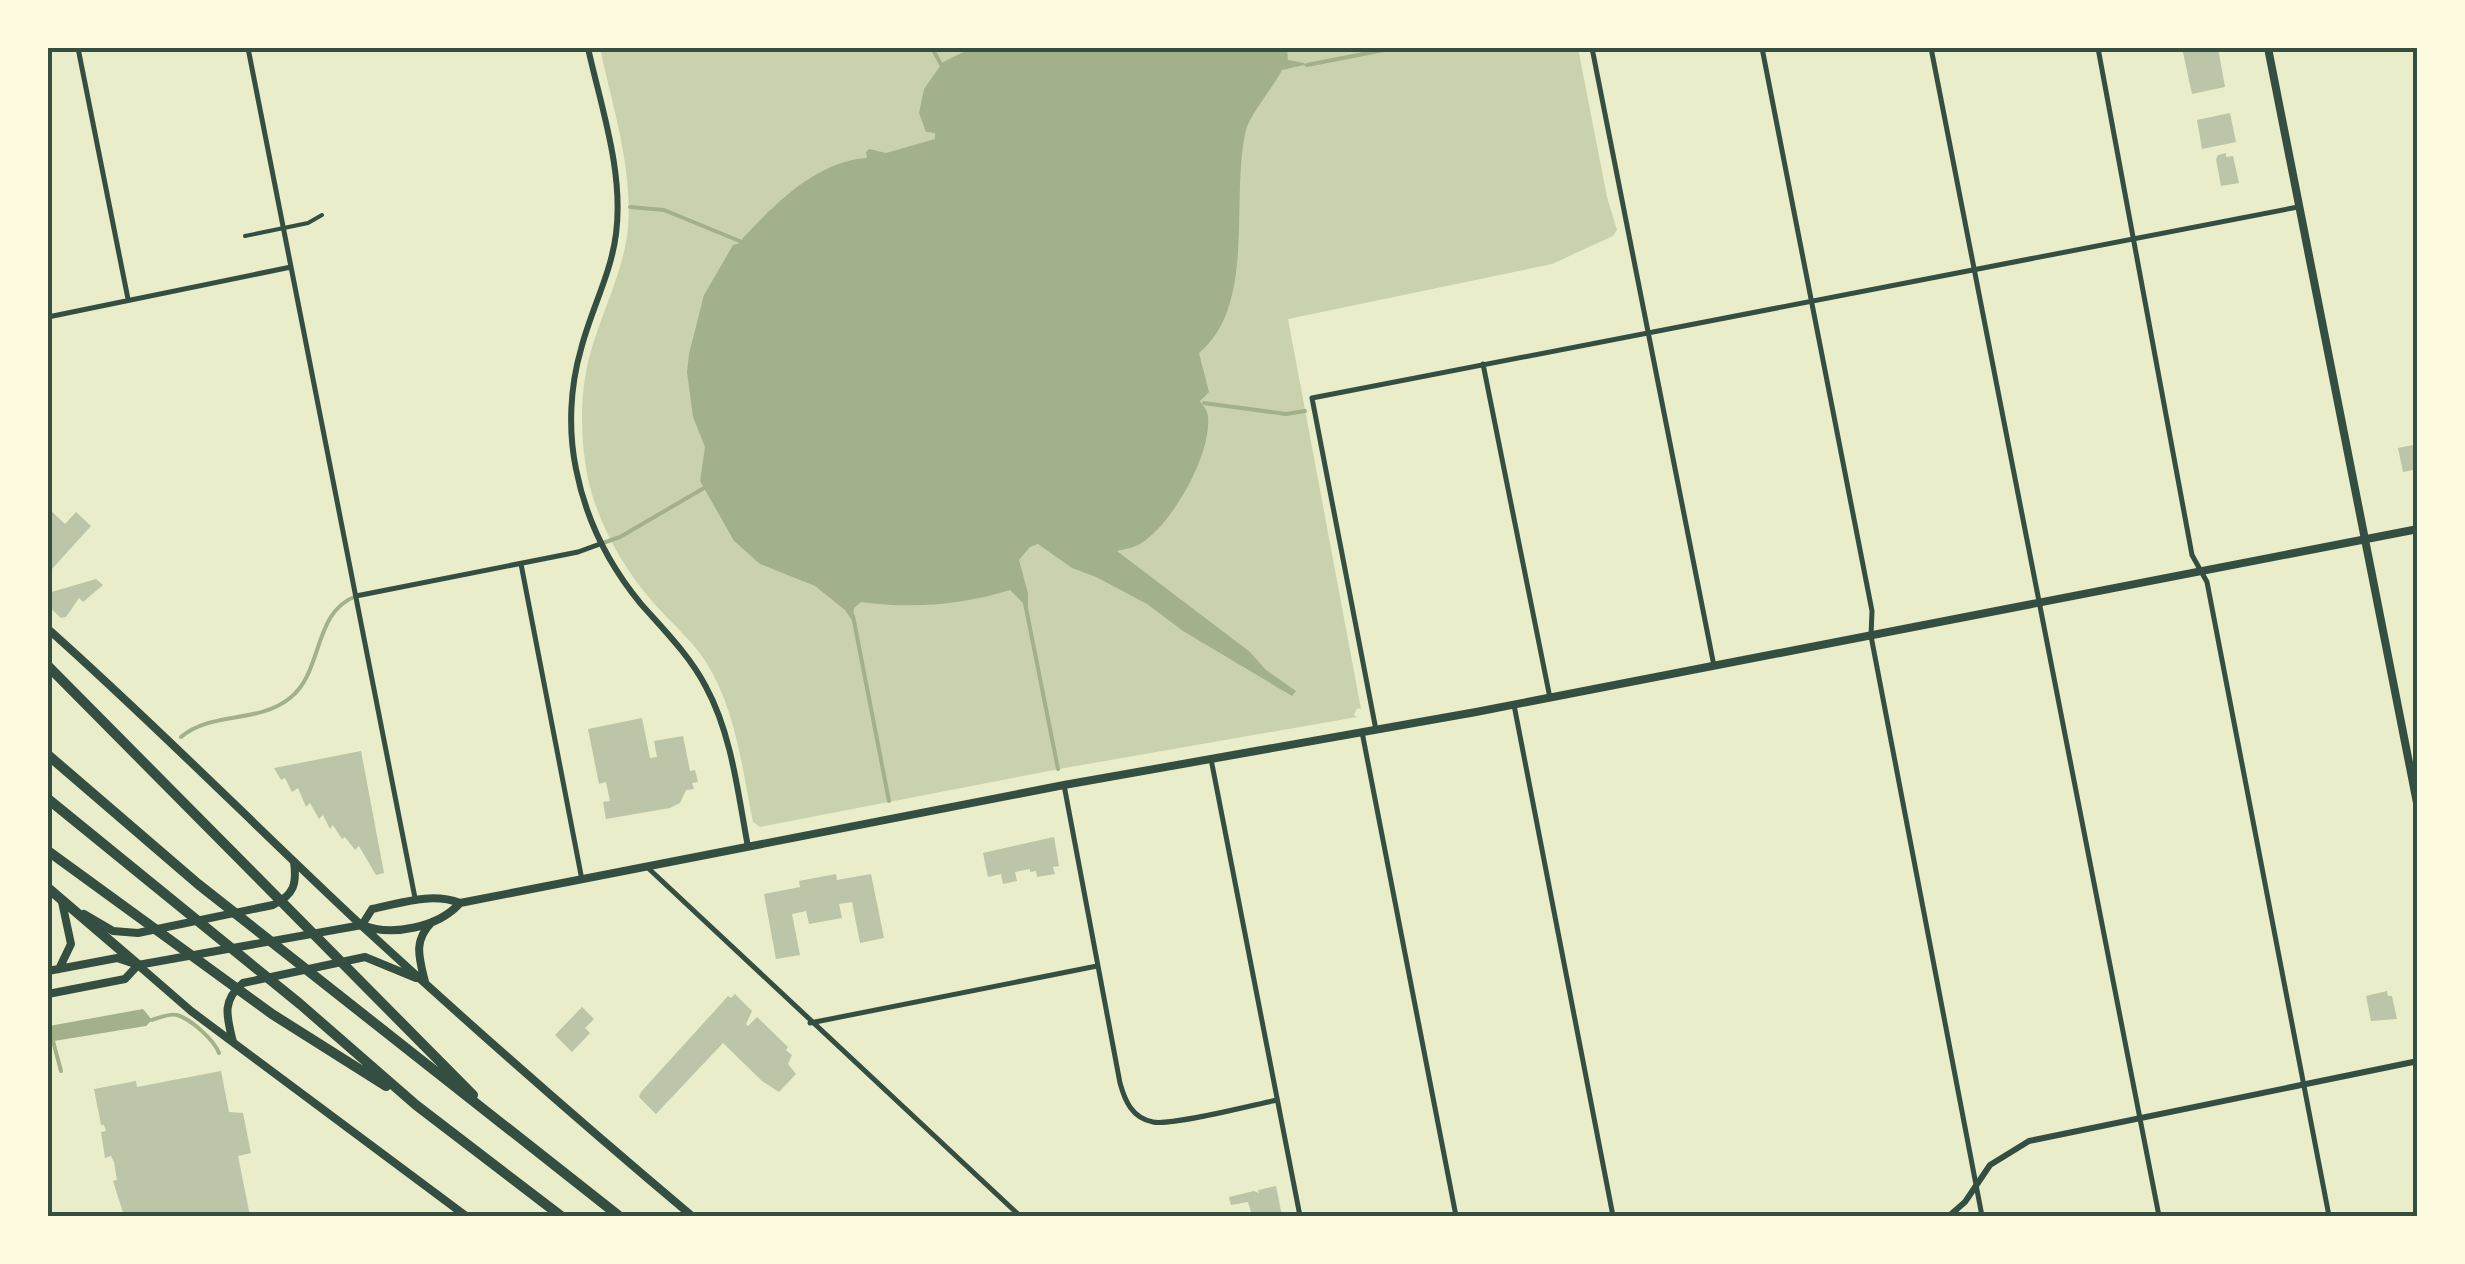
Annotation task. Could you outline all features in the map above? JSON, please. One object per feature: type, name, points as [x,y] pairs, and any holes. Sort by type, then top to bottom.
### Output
[{"type":"highway","points":[[48,666],[502,1125]]},
{"type":"highway","points":[[48,755],[198,884],[619,1216]]},
{"type":"highway","points":[[48,799],[300,1004],[416,1105],[561,1216]]},
{"type":"highway","points":[[48,851],[272,1014],[416,1105]]},
{"type":"highway","points":[[48,888],[138,965]]},
{"type":"main road","points":[[2268,48],[2418,808]]},
{"type":"main road","points":[[362,925],[372,909],[416,900],[440,896],[460,903],[1064,785],[1514,705],[2418,529]]},
{"type":"main road","points":[[48,630],[135,706],[362,925],[692,1216]]},
{"type":"main road","points":[[62,902],[113,931],[138,934],[273,905],[287,898],[292,890],[296,878],[294,860]]},
{"type":"main road","points":[[59,969],[71,944],[62,902]]},
{"type":"main road","points":[[48,994],[125,979],[138,965],[362,925],[380,933],[447,919],[460,903]]},
{"type":"main road","points":[[425,982],[418,944],[433,922]]},
{"type":"main road","points":[[232,1042],[227,1003],[244,983],[365,957],[425,982]]},
{"type":"main road","points":[[48,971],[117,958],[138,965],[232,1042],[466,1216]]},
{"type":"street","points":[[78,48],[128,299]]},
{"type":"street","points":[[248,48],[416,900]]},
{"type":"street","points":[[588,48],[618,194],[612,258],[581,349],[572,410],[578,481],[600,544],[638,600],[692,663],[715,704],[735,775],[748,847]]},
{"type":"street","points":[[1592,48],[1714,666]]},
{"type":"street","points":[[1762,48],[1872,611],[1871,636],[1982,1216]]},
{"type":"street","points":[[1931,48],[2160,1216]]},
{"type":"street","points":[[2098,48],[2192,555],[2206,582],[2328,1216]]},
{"type":"street","points":[[1376,730],[1312,398],[2300,206]]},
{"type":"street","points":[[245,236],[308,223],[322,216]]},
{"type":"street","points":[[48,317],[291,267]]},
{"type":"street","points":[[1483,364],[1550,698]]},
{"type":"street","points":[[356,596],[521,564],[600,544]]},
{"type":"street","points":[[521,564],[582,880]]},
{"type":"street","points":[[1514,705],[1614,1216]]},
{"type":"street","points":[[1362,732],[1456,1216]]},
{"type":"street","points":[[1211,759],[1300,1216]]},
{"type":"street","points":[[1064,785],[1124,1096],[1133,1112],[1157,1123],[1277,1100]]},
{"type":"street","points":[[647,867],[1020,1216]]},
{"type":"street","points":[[810,1023],[1098,966]]},
{"type":"street","points":[[1949,1216],[1976,1188],[1990,1165],[2029,1141],[2418,1061]]},
{"type":"shaded area","points":[[600,48],[1578,48],[1617,230],[1613,236],[1552,264],[1288,319],[1361,709],[1357,708],[1357,717],[760,827],[753,822],[737,740],[716,680],[700,654],[630,573],[605,528],[588,479],[582,431],[584,383],[622,259],[629,205],[620,137]]},
{"type":"shaded area","points":[[972,48],[1287,48],[1288,60],[1308,67],[1282,70],[1246,130],[1235,279],[1229,307],[1217,332],[1199,353],[1209,392],[1200,401],[1207,413],[1208,432],[1197,468],[1177,505],[1152,535],[1138,545],[1117,551],[1250,652],[1266,670],[1296,691],[1292,696],[1183,631],[1147,604],[1072,568],[1038,544],[1019,560],[1028,608],[1025,599],[1023,603],[1010,590],[936,604],[861,602],[854,608],[853,622],[845,610],[815,586],[760,564],[734,541],[700,481],[705,447],[693,417],[687,372],[689,354],[704,295],[733,245],[743,242],[768,212],[797,187],[830,167],[867,158],[869,149],[886,153],[935,139],[935,133],[926,132],[919,113],[924,89],[943,62]]},
{"type":"shaded area","points":[[143,1009],[152,1020],[146,1026],[48,1042],[49,1026]]},
{"type":"building","points":[[2182,48],[2218,48],[2225,87],[2192,94]]},
{"type":"building","points":[[2230,113],[2236,142],[2202,149],[2197,120]]},
{"type":"building","points":[[2226,153],[2226,157],[2233,156],[2239,183],[2221,186],[2216,159]]},
{"type":"building","points":[[2418,444],[2418,469],[2403,472],[2398,448]]},
{"type":"building","points":[[48,508],[65,524],[76,512],[91,526],[51,570],[48,567]]},
{"type":"building","points":[[96,579],[103,585],[83,602],[79,598],[66,617],[61,618],[48,606],[48,593]]},
{"type":"building","points":[[642,718],[650,758],[657,757],[654,741],[683,736],[690,771],[695,770],[698,782],[692,783],[694,789],[686,790],[680,803],[670,808],[606,819],[603,802],[610,801],[606,782],[599,784],[588,729]]},
{"type":"building","points":[[361,751],[384,873],[376,875],[359,846],[355,850],[333,825],[330,829],[323,815],[319,819],[310,803],[306,807],[298,788],[292,792],[274,768]]},
{"type":"building","points":[[1054,837],[1059,866],[1053,867],[1055,874],[1037,877],[1036,871],[1030,869],[1015,872],[1017,881],[1003,884],[1001,874],[988,877],[983,853]]},
{"type":"building","points":[[836,874],[837,880],[871,874],[884,938],[860,943],[852,902],[839,904],[842,918],[809,924],[806,911],[792,914],[800,955],[776,959],[764,894],[800,887],[799,881]]},
{"type":"building","points":[[2387,991],[2392,996],[2397,1019],[2371,1021],[2366,996]]},
{"type":"building","points":[[735,994],[752,1011],[748,1026],[757,1017],[788,1047],[786,1050],[792,1055],[788,1064],[796,1074],[779,1092],[723,1043],[656,1114],[639,1097],[641,1092],[728,996]]},
{"type":"building","points":[[582,1007],[594,1019],[585,1028],[590,1033],[572,1052],[555,1035]]},
{"type":"building","points":[[221,1071],[229,1112],[243,1113],[251,1153],[238,1156],[250,1216],[124,1216],[113,1181],[117,1180],[114,1162],[111,1156],[105,1158],[101,1132],[106,1131],[101,1125],[94,1089],[136,1081],[137,1087]]},
{"type":"building","points":[[1276,1186],[1282,1216],[1239,1216],[1251,1212],[1248,1202],[1231,1205],[1229,1197]]},
{"type":"waterway","points":[[932,48],[942,66]]},
{"type":"waterway","points":[[1307,65],[1394,48]]},
{"type":"waterway","points":[[630,207],[664,210],[742,242]]},
{"type":"waterway","points":[[1204,403],[1286,414],[1305,411]]},
{"type":"waterway","points":[[600,544],[620,537],[704,488]]},
{"type":"waterway","points":[[181,737],[206,724],[264,711],[290,698],[301,687],[332,615],[356,596]]},
{"type":"waterway","points":[[1024,598],[1058,769]]},
{"type":"waterway","points":[[853,616],[889,801]]},
{"type":"waterway","points":[[152,1020],[171,1015],[183,1017],[207,1036],[219,1053]]},
{"type":"waterway","points":[[53,1041],[61,1071]]}]
